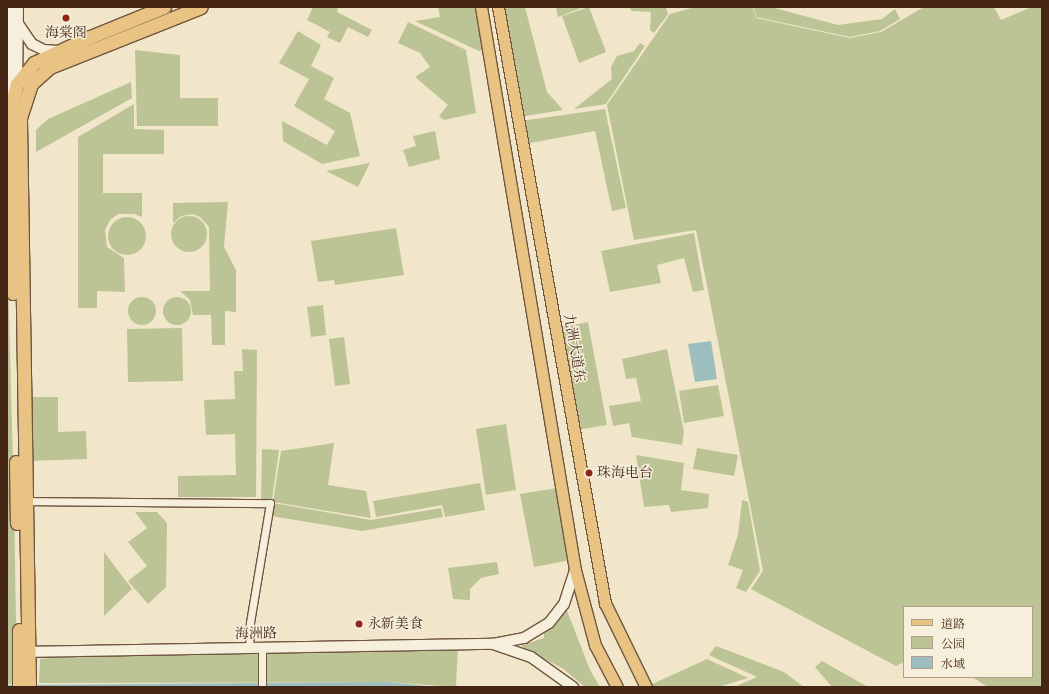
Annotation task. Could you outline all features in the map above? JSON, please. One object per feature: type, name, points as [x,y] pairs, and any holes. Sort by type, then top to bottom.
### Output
[{"type":"highway","points":[[24,685],[26,612],[21,501],[15,114],[17,84],[34,63],[58,51],[164,7]]},
{"type":"highway","points":[[15,114],[31,84],[50,68],[200,7]]},
{"type":"main road","points":[[481,7],[576,570],[594,645],[617,687]]},
{"type":"main road","name":"九洲大道东","points":[[498,7],[605,603],[646,687]]},
{"type":"street","points":[[8,7],[15,114]]},
{"type":"street","points":[[17,84],[18,7]]},
{"type":"street","points":[[18,23],[22,33],[32,44],[44,50],[58,51]]},
{"type":"street","points":[[21,501],[270,502],[250,623],[250,648]]},
{"type":"street","points":[[493,644],[524,638],[549,623],[564,604],[576,570]]},
{"type":"street","points":[[493,644],[531,657],[573,687]]},
{"type":"street","name":"海洲路","points":[[24,652],[493,644]]},
{"type":"street","points":[[262,648],[262,684]]},
{"type":"green space","points":[[313,7],[338,7],[337,12],[372,30],[368,37],[348,27],[340,43],[327,37],[330,32],[307,20]]},
{"type":"green space","points":[[438,7],[478,7],[485,50],[479,51],[415,21],[440,17]]},
{"type":"green space","points":[[500,7],[525,7],[547,92],[563,110],[519,117]]},
{"type":"green space","points":[[556,7],[584,7],[558,17]]},
{"type":"green space","points":[[589,7],[606,52],[579,63],[562,16]]},
{"type":"green space","points":[[629,7],[666,7],[668,14],[654,33],[650,30],[651,12],[632,11]]},
{"type":"green space","points":[[695,7],[753,7],[756,18],[850,38],[881,32],[924,7],[994,7],[1001,20],[1032,7],[1042,7],[1042,687],[988,687],[974,678],[1033,678],[1033,606],[903,606],[903,662],[896,666],[751,589],[763,571],[696,230],[634,240],[607,105],[670,14]]},
{"type":"green space","points":[[754,7],[771,7],[838,25],[882,19],[895,9],[900,19],[880,31],[850,37],[756,17]]},
{"type":"green space","points":[[408,22],[466,50],[476,113],[444,120],[439,116],[448,105],[415,77],[430,67],[420,53],[398,43]]},
{"type":"green space","points":[[298,31],[321,45],[311,66],[334,78],[324,99],[350,113],[360,156],[322,164],[283,141],[282,121],[327,145],[335,131],[294,106],[309,79],[279,63]]},
{"type":"green space","points":[[640,43],[645,46],[606,104],[574,109],[612,79],[611,67],[617,56],[634,51]]},
{"type":"green space","points":[[135,50],[180,55],[180,98],[218,98],[218,126],[137,126]]},
{"type":"green space","points":[[131,82],[132,98],[36,152],[36,130],[48,119]]},
{"type":"green space","points":[[134,104],[134,129],[164,130],[164,154],[103,154],[103,193],[142,193],[142,217],[134,214],[118,214],[110,220],[105,230],[107,247],[124,258],[125,292],[97,291],[97,308],[78,308],[78,137]]},
{"type":"green space","points":[[605,109],[626,208],[612,211],[595,131],[525,144],[521,121]]},
{"type":"green space","points":[[435,131],[440,159],[409,167],[403,150],[416,146],[413,136]]},
{"type":"green space","points":[[370,163],[358,187],[326,171]]},
{"type":"green space","points":[[228,202],[224,247],[236,270],[236,312],[225,311],[225,345],[212,345],[211,315],[193,315],[190,300],[180,291],[210,291],[209,227],[200,217],[193,214],[181,216],[173,223],[173,203]]},
{"type":"green space","points":[[193,216],[202,221],[206,227],[206,241],[202,247],[193,252],[185,252],[176,247],[172,241],[171,230],[176,221],[182,217]]},
{"type":"green space","points":[[127,217],[137,220],[143,226],[146,236],[143,246],[137,252],[127,255],[117,252],[111,246],[108,236],[111,226],[117,220]]},
{"type":"green space","points":[[396,228],[404,275],[335,285],[334,280],[318,282],[311,241]]},
{"type":"green space","points":[[694,233],[704,290],[693,292],[684,258],[657,265],[661,283],[610,292],[601,251]]},
{"type":"green space","points":[[7,238],[14,500],[17,684],[7,684]]},
{"type":"green space","points":[[142,297],[152,301],[156,311],[152,321],[142,325],[132,321],[128,311],[132,301]]},
{"type":"green space","points":[[177,297],[187,301],[191,311],[187,321],[177,325],[167,321],[163,311],[167,301]]},
{"type":"green space","points":[[323,305],[326,335],[311,337],[307,307]]},
{"type":"green space","points":[[588,322],[607,425],[577,430],[558,328]]},
{"type":"green space","points":[[182,328],[183,381],[128,382],[127,329]]},
{"type":"green space","points":[[344,337],[350,384],[335,386],[329,339]]},
{"type":"green space","points":[[242,349],[257,350],[256,497],[178,497],[178,476],[236,475],[235,434],[206,435],[204,400],[235,399],[234,371],[243,371]]},
{"type":"green space","points":[[667,349],[684,432],[682,445],[632,437],[629,423],[613,426],[609,406],[641,401],[636,378],[626,379],[622,359]]},
{"type":"green space","points":[[718,385],[724,416],[684,423],[679,391]]},
{"type":"green space","points":[[28,397],[58,397],[58,432],[86,431],[87,459],[27,461]]},
{"type":"green space","points":[[506,424],[516,490],[486,495],[476,429]]},
{"type":"green space","points":[[334,443],[328,485],[366,491],[371,518],[273,502],[281,451]]},
{"type":"green space","points":[[697,448],[738,455],[734,476],[693,469]]},
{"type":"green space","points":[[262,449],[279,450],[272,500],[261,500]]},
{"type":"green space","points":[[636,455],[684,463],[681,490],[709,494],[708,508],[671,512],[669,505],[644,507]]},
{"type":"green space","points":[[480,483],[485,510],[445,517],[442,505],[376,517],[373,501]]},
{"type":"green space","points":[[557,488],[571,560],[534,567],[520,494]]},
{"type":"green space","points":[[742,500],[748,502],[760,571],[746,592],[736,588],[743,570],[728,565],[738,535]]},
{"type":"green space","points":[[273,503],[371,520],[441,508],[443,517],[362,531],[271,516]]},
{"type":"green space","points":[[135,512],[157,512],[167,523],[166,587],[148,604],[128,581],[147,566],[128,542],[147,528]]},
{"type":"green space","points":[[104,552],[132,589],[104,616]]},
{"type":"green space","points":[[497,562],[499,574],[481,578],[470,589],[470,600],[453,599],[448,568]]},
{"type":"green space","points":[[566,608],[590,670],[600,687],[585,687],[562,668],[523,648],[522,645],[544,638],[544,632],[561,618]]},
{"type":"green space","points":[[458,645],[456,687],[387,682],[39,683],[40,659],[131,650]]},
{"type":"green space","points":[[716,646],[784,672],[804,687],[734,687],[757,677],[709,655]]},
{"type":"green space","points":[[707,659],[748,678],[718,687],[648,686]]},
{"type":"green space","points":[[822,661],[868,687],[832,687],[815,667]]},
{"type":"water","points":[[711,341],[717,379],[695,382],[688,344]]},
{"type":"water","points":[[387,682],[438,687],[7,687],[7,685]]},
{"type":"place","name":"海棠阁","points":[[66,18]]},
{"type":"place","name":"珠海电台","points":[[589,473]]},
{"type":"place","name":"永新美食","points":[[359,624]]}]
